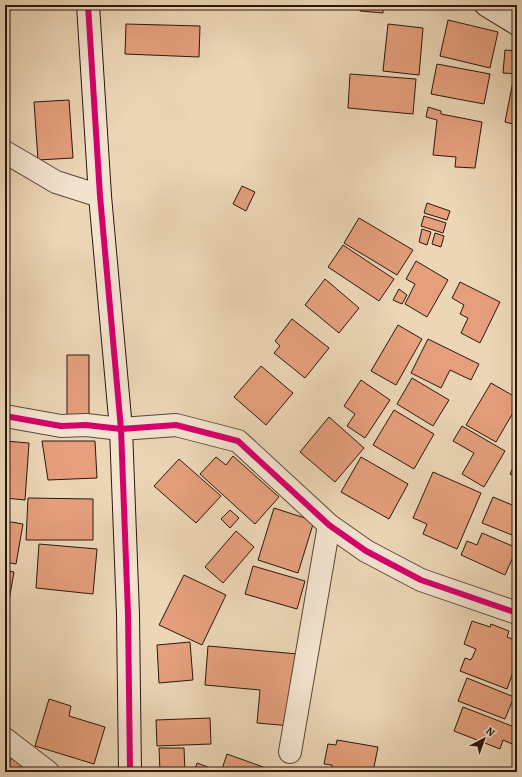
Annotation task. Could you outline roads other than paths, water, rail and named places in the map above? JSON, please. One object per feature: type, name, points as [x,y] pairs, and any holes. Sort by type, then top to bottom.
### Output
[{"type":"street","points":[[88,5],[100,196],[121,429],[129,622],[130,772]]},
{"type":"street","points":[[486,5],[517,24]]},
{"type":"street","points":[[5,152],[56,182],[100,196]]},
{"type":"street","points":[[5,416],[61,426],[86,426],[121,429],[176,425],[238,441],[329,525],[366,551],[421,580],[517,613]]},
{"type":"street","points":[[290,752],[329,525]]},
{"type":"street","points":[[5,739],[48,772]]}]
